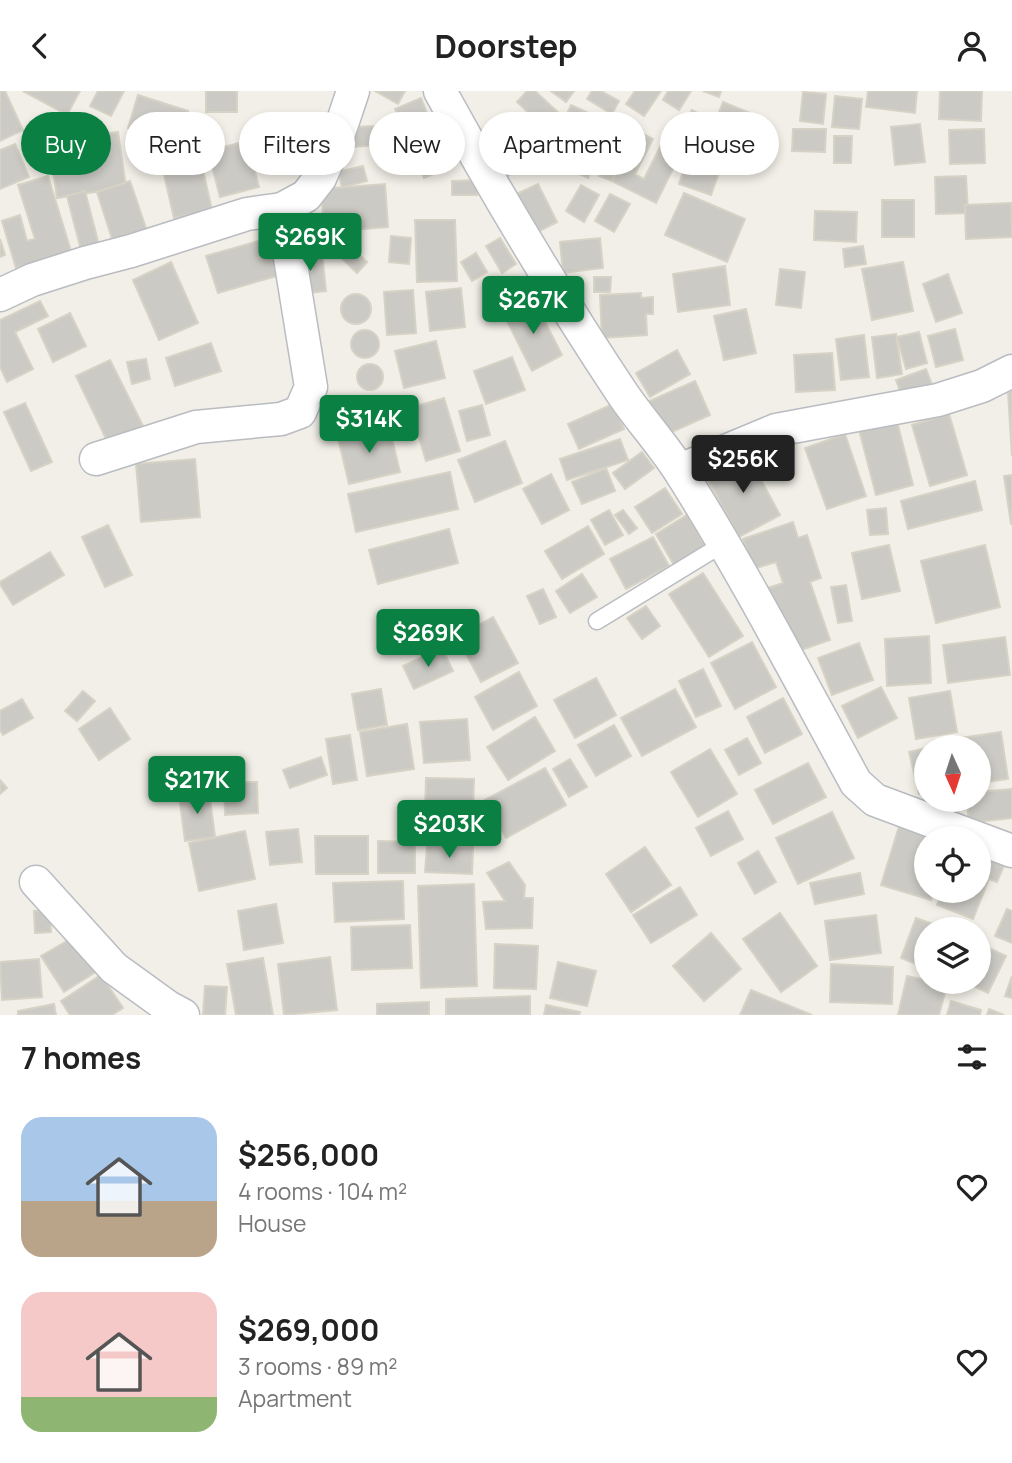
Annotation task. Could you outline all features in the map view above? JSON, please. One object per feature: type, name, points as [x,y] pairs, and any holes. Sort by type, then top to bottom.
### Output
[{"type":"street","points":[[0,295],[32,280],[85,263],[247,214],[282,209],[306,196],[320,178],[336,142],[353,91]]},
{"type":"street","points":[[440,91],[547,276],[625,397],[680,470],[856,783],[875,800],[1012,851]]},
{"type":"street","points":[[96,459],[196,427],[281,419],[300,412],[311,387],[282,209]]},
{"type":"street","points":[[680,470],[776,430],[938,400],[982,386],[1012,371]]},
{"type":"street","points":[[36,882],[114,968],[183,1015]]},
{"type":"lane","points":[[597,621],[723,544]]},
{"type":"building","points":[[5,91],[21,131],[0,141],[0,92]]},
{"type":"building","points":[[23,91],[80,91],[69,112],[62,112]]},
{"type":"building","points":[[98,91],[124,91],[111,116],[111,112],[103,112],[90,106]]},
{"type":"building","points":[[206,91],[237,91],[237,112],[206,112]]},
{"type":"building","points":[[375,91],[405,91],[398,104]]},
{"type":"building","points":[[527,91],[535,91],[558,112],[528,112],[517,102]]},
{"type":"building","points":[[551,91],[574,91],[566,102]]},
{"type":"building","points":[[592,91],[601,91],[619,101],[613,112],[609,112],[587,99]]},
{"type":"building","points":[[635,91],[661,91],[646,113],[638,112],[626,104]]},
{"type":"building","points":[[668,91],[691,91],[679,110],[663,100]]},
{"type":"building","points":[[703,91],[721,91],[719,97]]},
{"type":"building","points":[[868,91],[917,91],[915,113],[866,107]]},
{"type":"building","points":[[940,91],[982,91],[981,121],[939,119]]},
{"type":"building","points":[[803,92],[826,94],[823,124],[800,121]]},
{"type":"building","points":[[138,95],[188,111],[188,112],[133,112]]},
{"type":"building","points":[[835,96],[862,99],[859,129],[832,127]]},
{"type":"building","points":[[421,98],[427,112],[396,112],[395,109]]},
{"type":"building","points":[[723,102],[747,112],[719,112]]},
{"type":"building","points":[[571,105],[586,112],[568,112]]},
{"type":"building","points":[[920,124],[925,162],[895,165],[891,127]]},
{"type":"building","points":[[369,126],[369,146],[355,147],[355,127]]},
{"type":"building","points":[[793,129],[826,129],[825,152],[792,151]]},
{"type":"building","points":[[984,129],[985,163],[950,164],[949,130]]},
{"type":"building","points":[[118,132],[126,187],[57,198],[54,175],[111,175],[111,133]]},
{"type":"building","points":[[646,136],[653,139],[646,153]]},
{"type":"building","points":[[834,136],[852,136],[851,163],[834,163]]},
{"type":"building","points":[[239,143],[239,175],[256,175],[259,187],[220,197],[214,175],[225,175],[225,147]]},
{"type":"building","points":[[15,144],[21,158],[21,175],[29,177],[0,189],[0,150]]},
{"type":"building","points":[[660,147],[660,175],[670,175],[656,203],[612,181],[615,175],[637,175],[644,179]]},
{"type":"building","points":[[363,166],[367,181],[342,187],[339,175],[355,175],[355,168]]},
{"type":"building","points":[[164,175],[204,175],[212,210],[174,218]]},
{"type":"building","points":[[497,175],[509,175],[501,181]]},
{"type":"building","points":[[599,175],[615,175],[612,181]]},
{"type":"building","points":[[682,175],[718,175],[711,195],[679,184]]},
{"type":"building","points":[[48,176],[71,251],[16,268],[2,221],[20,215],[27,241],[35,239],[18,185]]},
{"type":"building","points":[[966,176],[968,213],[936,214],[935,177]]},
{"type":"building","points":[[478,180],[477,195],[452,195],[452,181]]},
{"type":"building","points":[[130,181],[148,234],[114,245],[97,192]]},
{"type":"building","points":[[385,184],[388,227],[324,232],[321,189]]},
{"type":"building","points":[[538,184],[557,222],[532,235],[512,196]]},
{"type":"building","points":[[581,185],[599,195],[584,222],[566,211]]},
{"type":"building","points":[[85,191],[100,249],[82,254],[67,196]]},
{"type":"building","points":[[684,193],[745,219],[727,262],[665,235]]},
{"type":"building","points":[[610,194],[630,204],[614,232],[595,221]]},
{"type":"building","points":[[882,200],[914,200],[914,237],[882,237]]},
{"type":"building","points":[[1011,203],[1012,237],[966,239],[965,205]]},
{"type":"building","points":[[815,211],[857,212],[856,242],[814,240]]},
{"type":"building","points":[[415,220],[455,220],[457,281],[417,282]]},
{"type":"building","points":[[340,235],[367,262],[357,273],[329,246]]},
{"type":"building","points":[[391,236],[411,238],[409,264],[389,262]]},
{"type":"building","points":[[269,238],[280,275],[218,293],[206,256]]},
{"type":"building","points":[[500,238],[516,264],[502,273],[486,246]]},
{"type":"building","points":[[600,238],[603,268],[563,273],[560,242]]},
{"type":"building","points":[[0,239],[5,255],[0,257]]},
{"type":"building","points":[[863,246],[866,264],[845,267],[843,249]]},
{"type":"building","points":[[322,253],[326,291],[298,294],[294,256]]},
{"type":"building","points":[[476,253],[487,272],[472,281],[461,262]]},
{"type":"building","points":[[171,262],[198,323],[159,340],[133,280]]},
{"type":"building","points":[[903,262],[913,311],[872,320],[862,269]]},
{"type":"building","points":[[725,266],[730,305],[678,312],[673,274]]},
{"type":"building","points":[[780,269],[805,272],[801,308],[776,305]]},
{"type":"building","points":[[948,274],[962,313],[936,322],[923,284]]},
{"type":"building","points":[[594,277],[611,277],[610,292],[594,292]]},
{"type":"building","points":[[461,288],[465,327],[430,331],[426,292]]},
{"type":"building","points":[[413,290],[416,333],[387,335],[384,292]]},
{"type":"building","points":[[641,293],[641,298],[653,297],[653,314],[646,314],[647,335],[602,338],[600,295]]},
{"type":"building","points":[[356,294],[366,299],[371,309],[366,319],[356,324],[346,319],[341,309],[346,299]]},
{"type":"building","points":[[40,301],[48,316],[15,332],[33,369],[7,382],[0,367],[0,320]]},
{"type":"building","points":[[535,302],[562,355],[532,371],[505,317]]},
{"type":"building","points":[[746,309],[756,353],[724,360],[714,316]]},
{"type":"building","points":[[70,313],[86,346],[53,362],[38,329]]},
{"type":"building","points":[[955,329],[963,360],[936,367],[928,336]]},
{"type":"building","points":[[365,330],[375,334],[379,344],[375,354],[365,358],[355,354],[351,344],[355,334]]},
{"type":"building","points":[[919,332],[927,363],[906,369],[897,337]]},
{"type":"building","points":[[896,334],[902,374],[877,378],[872,337]]},
{"type":"building","points":[[864,335],[869,377],[841,380],[836,339]]},
{"type":"building","points":[[436,341],[445,378],[404,388],[395,351]]},
{"type":"building","points":[[211,343],[221,371],[175,386],[166,358]]},
{"type":"building","points":[[677,350],[690,374],[650,397],[636,373]]},
{"type":"building","points":[[832,353],[835,390],[796,392],[794,355]]},
{"type":"building","points":[[512,357],[525,390],[486,404],[474,371]]},
{"type":"building","points":[[146,359],[150,379],[132,384],[127,362]]},
{"type":"building","points":[[110,360],[143,426],[108,443],[76,376]]},
{"type":"building","points":[[370,364],[379,368],[383,377],[379,386],[370,390],[361,386],[357,377],[361,368]]},
{"type":"building","points":[[926,369],[934,390],[904,401],[896,380]]},
{"type":"building","points":[[695,381],[710,415],[663,436],[647,402]]},
{"type":"building","points":[[1012,391],[1012,456],[1008,392]]},
{"type":"building","points":[[444,398],[460,451],[426,461],[410,408]]},
{"type":"building","points":[[25,403],[52,462],[31,471],[4,412]]},
{"type":"building","points":[[613,404],[624,429],[579,449],[568,424]]},
{"type":"building","points":[[482,405],[490,435],[467,441],[459,411]]},
{"type":"building","points":[[895,413],[913,485],[876,495],[857,422]]},
{"type":"building","points":[[949,414],[967,475],[930,486],[912,425]]},
{"type":"building","points":[[389,426],[400,472],[349,484],[338,438]]},
{"type":"building","points":[[845,434],[866,496],[827,509],[805,448]]},
{"type":"building","points":[[620,439],[628,460],[567,480],[560,459]]},
{"type":"building","points":[[505,441],[522,483],[475,502],[458,460]]},
{"type":"building","points":[[642,452],[654,468],[625,489],[613,473]]},
{"type":"building","points":[[747,454],[780,515],[739,537],[706,476]]},
{"type":"building","points":[[195,459],[200,517],[141,522],[136,464]]},
{"type":"building","points":[[606,468],[615,491],[582,504],[572,482]]},
{"type":"building","points":[[450,472],[458,509],[356,532],[348,494]]},
{"type":"building","points":[[551,474],[569,510],[542,524],[523,489]]},
{"type":"building","points":[[1012,475],[1012,524],[1011,524],[1004,476]]},
{"type":"building","points":[[975,481],[982,510],[908,529],[901,501]]},
{"type":"building","points":[[665,488],[682,514],[652,533],[635,507]]},
{"type":"building","points":[[886,508],[888,534],[870,535],[867,510]]},
{"type":"building","points":[[609,510],[623,535],[605,545],[591,520]]},
{"type":"building","points":[[623,510],[637,528],[629,534],[615,515]]},
{"type":"building","points":[[687,515],[706,547],[674,565],[656,534]]},
{"type":"building","points":[[793,522],[798,538],[807,535],[821,578],[810,582],[830,640],[790,654],[768,588],[783,583],[776,562],[753,569],[743,539]]},
{"type":"building","points":[[108,525],[132,575],[105,587],[82,537]]},
{"type":"building","points":[[588,526],[604,554],[562,579],[545,551]]},
{"type":"building","points":[[449,529],[458,563],[378,584],[369,550]]},
{"type":"building","points":[[653,537],[669,566],[626,589],[610,559]]},
{"type":"building","points":[[889,545],[900,591],[862,599],[852,553]]},
{"type":"building","points":[[985,545],[1000,607],[936,623],[921,561]]},
{"type":"building","points":[[50,552],[64,575],[13,605],[0,582]]},
{"type":"building","points":[[703,573],[743,636],[709,657],[669,594]]},
{"type":"building","points":[[582,574],[597,597],[570,613],[556,591]]},
{"type":"building","points":[[846,585],[852,621],[838,623],[831,587]]},
{"type":"building","points":[[543,589],[556,617],[540,624],[527,596]]},
{"type":"building","points":[[646,606],[660,626],[642,639],[627,618]]},
{"type":"building","points":[[493,617],[518,663],[481,682],[457,637]]},
{"type":"building","points":[[929,636],[931,683],[887,686],[885,639]]},
{"type":"building","points":[[1005,637],[1010,675],[948,683],[943,645]]},
{"type":"building","points":[[752,642],[776,687],[735,709],[711,663]]},
{"type":"building","points":[[859,643],[873,680],[832,695],[818,658]]},
{"type":"building","points":[[442,648],[453,671],[414,689],[403,666]]},
{"type":"building","points":[[703,669],[721,706],[696,717],[679,681]]},
{"type":"building","points":[[519,672],[537,706],[493,730],[475,697]]},
{"type":"building","points":[[596,678],[616,715],[575,738],[554,700]]},
{"type":"building","points":[[881,687],[897,718],[858,738],[842,706]]},
{"type":"building","points":[[381,689],[387,725],[358,730],[352,694]]},
{"type":"building","points":[[675,689],[696,727],[642,756],[621,718]]},
{"type":"building","points":[[83,691],[95,701],[77,721],[65,711]]},
{"type":"building","points":[[950,691],[957,732],[915,735],[909,698]]},
{"type":"building","points":[[783,698],[802,734],[765,753],[747,717]]},
{"type":"building","points":[[22,699],[33,718],[3,735],[0,730],[0,711]]},
{"type":"building","points":[[110,708],[130,739],[99,760],[79,729]]},
{"type":"building","points":[[535,717],[555,751],[508,780],[487,747]]},
{"type":"building","points":[[467,719],[470,760],[424,763],[420,722]]},
{"type":"building","points":[[407,724],[414,769],[367,776],[360,732]]},
{"type":"building","points":[[614,725],[631,756],[596,776],[578,745]]},
{"type":"building","points":[[1001,732],[1008,779],[991,781],[991,735],[980,735]]},
{"type":"building","points":[[350,735],[357,780],[333,784],[326,739]]},
{"type":"building","points":[[747,738],[761,763],[739,775],[725,750]]},
{"type":"building","points":[[710,749],[737,794],[698,817],[671,772]]},
{"type":"building","points":[[914,751],[914,773],[909,752]]},
{"type":"building","points":[[321,757],[327,775],[290,788],[283,770]]},
{"type":"building","points":[[570,759],[587,787],[569,797],[553,769]]},
{"type":"building","points":[[808,763],[826,797],[773,824],[755,790]]},
{"type":"building","points":[[545,768],[566,805],[506,838],[485,800]]},
{"type":"building","points":[[426,778],[474,779],[473,813],[425,812]]},
{"type":"building","points":[[0,780],[7,788],[0,794]]},
{"type":"building","points":[[257,782],[258,813],[225,815],[224,783]]},
{"type":"building","points":[[1012,789],[1012,818],[969,823],[968,812],[991,812],[991,791]]},
{"type":"building","points":[[209,791],[215,837],[185,841],[179,795]]},
{"type":"building","points":[[728,811],[743,839],[711,856],[696,828]]},
{"type":"building","points":[[832,812],[854,858],[798,884],[776,838]]},
{"type":"building","points":[[901,820],[917,826],[914,826],[914,895],[881,885]]},
{"type":"building","points":[[298,829],[302,862],[270,865],[266,832]]},
{"type":"building","points":[[245,831],[255,879],[199,891],[189,843]]},
{"type":"building","points":[[315,836],[368,836],[368,874],[316,874]]},
{"type":"building","points":[[378,841],[415,842],[415,873],[378,873]]},
{"type":"building","points":[[427,845],[473,847],[472,874],[425,872]]},
{"type":"building","points":[[645,847],[671,885],[631,912],[606,874]]},
{"type":"building","points":[[758,851],[776,882],[755,894],[738,863]]},
{"type":"building","points":[[991,855],[1006,861],[997,882],[991,880]]},
{"type":"building","points":[[509,862],[525,885],[524,898],[533,898],[532,928],[486,929],[483,902],[505,901],[487,873]]},
{"type":"building","points":[[860,873],[864,894],[815,904],[810,883]]},
{"type":"building","points":[[403,881],[404,919],[335,922],[333,883]]},
{"type":"building","points":[[474,884],[477,986],[421,988],[418,886]]},
{"type":"building","points":[[680,887],[697,915],[651,943],[633,915]]},
{"type":"building","points":[[938,903],[979,903],[974,917],[937,905]]},
{"type":"building","points":[[276,904],[283,943],[244,950],[238,911]]},
{"type":"building","points":[[1007,909],[1012,911],[1012,943],[995,936]]},
{"type":"building","points":[[50,910],[51,932],[35,933],[34,911]]},
{"type":"building","points":[[780,913],[817,966],[781,992],[743,939]]},
{"type":"building","points":[[876,915],[881,953],[830,960],[825,921]]},
{"type":"building","points":[[914,923],[914,963],[901,958]]},
{"type":"building","points":[[410,925],[412,968],[352,970],[351,927]]},
{"type":"building","points":[[711,933],[741,969],[704,1001],[673,966]]},
{"type":"building","points":[[77,935],[99,970],[64,992],[41,956]]},
{"type":"building","points":[[495,944],[538,946],[536,989],[494,988]]},
{"type":"building","points":[[991,949],[1006,956],[991,987]]},
{"type":"building","points":[[330,957],[337,1010],[284,1015],[278,964]]},
{"type":"building","points":[[263,958],[273,1015],[236,1015],[227,964]]},
{"type":"building","points":[[39,959],[42,997],[2,1000],[0,962]]},
{"type":"building","points":[[558,962],[596,971],[587,1006],[550,998]]},
{"type":"building","points":[[831,964],[893,967],[892,1004],[830,1002]]},
{"type":"building","points":[[101,975],[123,1008],[112,1015],[70,1015],[61,1001]]},
{"type":"building","points":[[907,976],[914,977],[914,994],[945,994],[939,1015],[898,1015]]},
{"type":"building","points":[[1012,976],[1012,998],[1005,996]]},
{"type":"building","points":[[205,986],[227,987],[225,1015],[203,1015]]},
{"type":"building","points":[[751,990],[812,1015],[740,1015]]},
{"type":"building","points":[[530,996],[530,1015],[446,1015],[446,999]]},
{"type":"building","points":[[951,1001],[981,1010],[980,1015],[947,1015]]},
{"type":"building","points":[[429,1002],[429,1015],[377,1015],[377,1004]]},
{"type":"building","points":[[54,1004],[56,1015],[18,1015],[18,1011]]},
{"type":"building","points":[[546,1005],[580,1012],[579,1015],[544,1015]]},
{"type":"building","points":[[989,1009],[1004,1015],[987,1015]]}]
